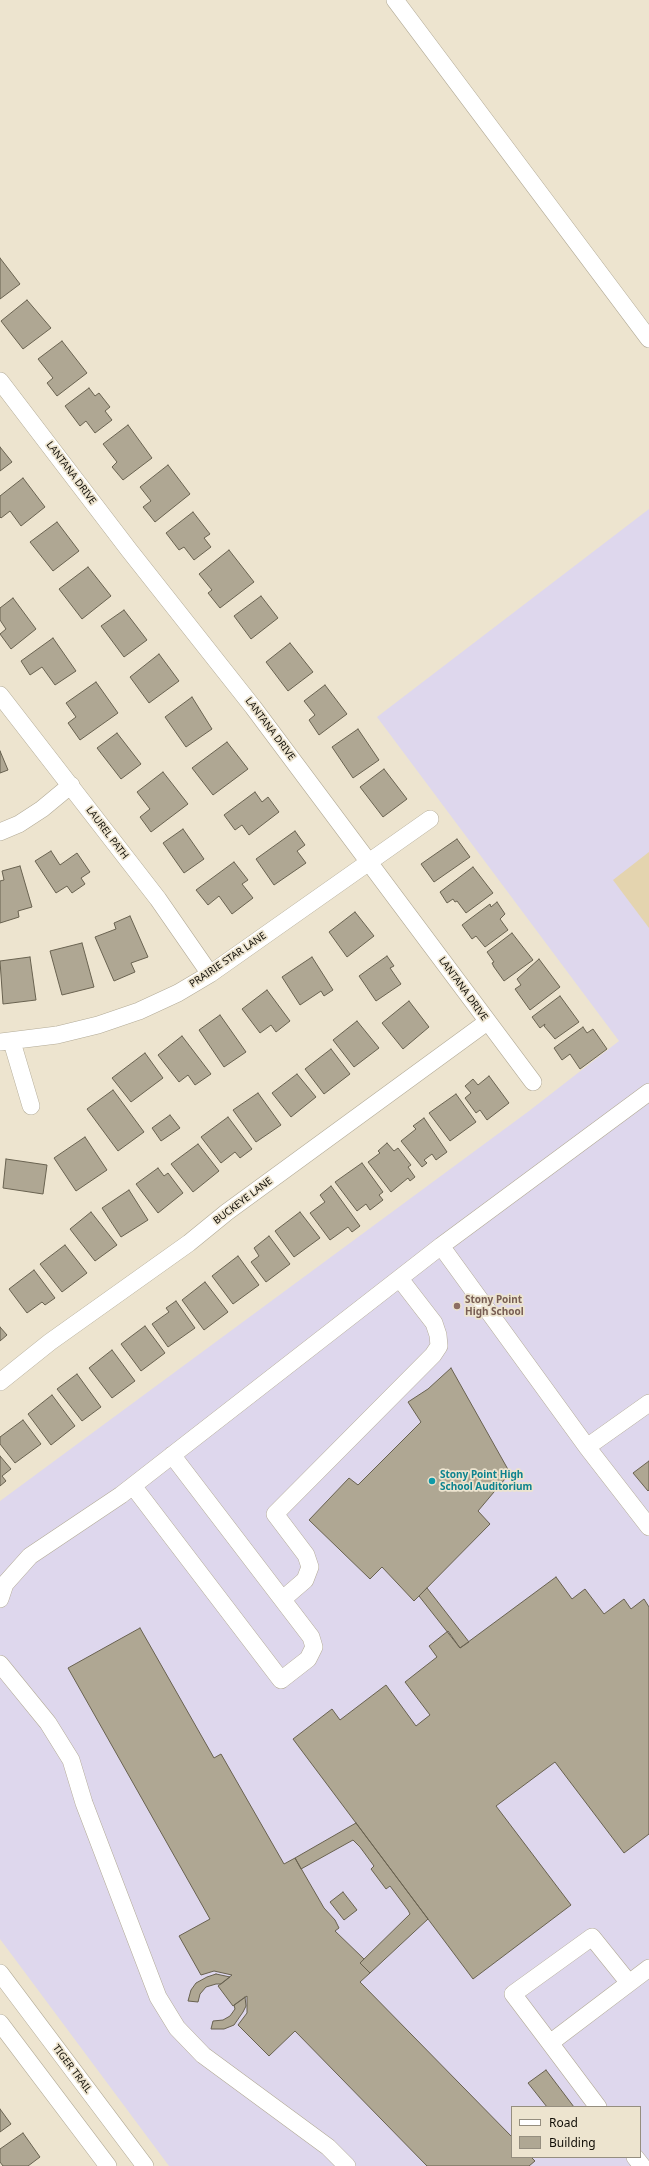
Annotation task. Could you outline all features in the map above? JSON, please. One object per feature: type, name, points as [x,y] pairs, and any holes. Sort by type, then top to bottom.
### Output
[{"type":"street","points":[[395,0],[649,339]]},
{"type":"street","name":"LANTANA DRIVE","points":[[0,380],[129,550],[254,707],[533,1082]]},
{"type":"street","name":"LAUREL PATH","points":[[0,695],[158,899],[210,974]]},
{"type":"street","points":[[0,832],[19,824],[42,809],[71,785]]},
{"type":"street","name":"PRAIRIE STAR LANE","points":[[6,1042],[56,1035],[105,1023],[139,1011],[178,993],[210,974],[430,819]]},
{"type":"street","name":"BUCKEYE LANE","points":[[0,1382],[50,1342],[189,1243],[227,1212],[488,1022]]},
{"type":"street","points":[[6,1042],[31,1106]]},
{"type":"street","points":[[0,1599],[5,1584],[30,1556],[133,1486],[442,1246],[649,1092]]},
{"type":"street","points":[[442,1246],[587,1447],[649,1527]]},
{"type":"street","points":[[283,1599],[305,1580],[310,1567],[306,1555],[276,1514],[433,1355],[439,1346],[438,1335],[434,1323],[400,1279]]},
{"type":"street","points":[[587,1447],[649,1403]]},
{"type":"street","points":[[133,1486],[281,1680],[308,1659],[314,1647],[311,1637],[172,1455]]},
{"type":"street","points":[[0,1664],[48,1723],[71,1760],[84,1803],[158,1997],[177,2028],[203,2055],[328,2147],[347,2166]]},
{"type":"street","points":[[597,2106],[513,1994],[592,1937],[630,1982]]},
{"type":"street","points":[[550,2043],[649,1968]]},
{"type":"street","name":"TIGER TRAIL","points":[[0,1973],[145,2166]]},
{"type":"street","points":[[0,2023],[108,2166]]},
{"type":"street","points":[[636,2158],[642,2166]]},
{"type":"shaded area","name":"Stony Point High School","points":[[649,509],[649,2166],[169,2166],[0,1939],[0,1501],[529,1111],[619,1041],[377,717]]},
{"type":"shaded area","points":[[649,852],[649,928],[613,880]]},
{"type":"building","points":[[0,258],[20,284],[0,299]]},
{"type":"building","points":[[27,300],[51,328],[23,349],[1,321]]},
{"type":"building","points":[[62,341],[87,373],[57,396],[47,383],[53,378],[38,359]]},
{"type":"building","points":[[89,388],[95,396],[99,393],[110,407],[105,411],[112,420],[95,433],[86,421],[80,426],[65,406]]},
{"type":"building","points":[[128,425],[152,458],[123,480],[112,467],[117,462],[103,444]]},
{"type":"building","points":[[0,447],[12,462],[0,471]]},
{"type":"building","points":[[168,465],[190,494],[155,522],[143,507],[151,501],[140,487]]},
{"type":"building","points":[[23,478],[45,507],[21,526],[10,511],[1,518],[0,517],[0,496]]},
{"type":"building","points":[[193,512],[210,534],[204,538],[211,547],[194,560],[184,547],[179,550],[166,533]]},
{"type":"building","points":[[57,522],[79,551],[53,571],[30,542]]},
{"type":"building","points":[[229,550],[254,582],[220,608],[208,593],[212,590],[199,574]]},
{"type":"building","points":[[88,567],[111,596],[82,619],[59,589]]},
{"type":"building","points":[[261,596],[278,618],[251,639],[234,616]]},
{"type":"building","points":[[13,598],[36,629],[11,649],[0,634],[6,629],[0,620],[0,608]]},
{"type":"building","points":[[124,610],[147,640],[124,657],[101,626]]},
{"type":"building","points":[[53,638],[76,671],[55,685],[42,667],[30,675],[21,661]]},
{"type":"building","points":[[290,643],[313,672],[288,691],[266,662]]},
{"type":"building","points":[[159,654],[179,681],[149,703],[130,677]]},
{"type":"building","points":[[96,682],[118,713],[80,740],[68,723],[76,717],[66,703]]},
{"type":"building","points":[[325,685],[347,714],[319,735],[309,720],[315,715],[304,701]]},
{"type":"building","points":[[192,697],[212,729],[186,747],[165,717]]},
{"type":"building","points":[[358,729],[379,760],[353,778],[332,747]]},
{"type":"building","points":[[117,733],[141,764],[121,779],[97,748]]},
{"type":"building","points":[[227,742],[248,769],[213,795],[192,768]]},
{"type":"building","points":[[0,751],[8,770],[0,773]]},
{"type":"building","points":[[384,769],[407,799],[383,817],[360,787]]},
{"type":"building","points":[[163,772],[188,804],[151,832],[140,817],[150,809],[137,792]]},
{"type":"building","points":[[255,792],[262,802],[268,797],[279,812],[249,835],[242,825],[235,830],[224,815]]},
{"type":"building","points":[[183,829],[204,859],[184,873],[163,843]]},
{"type":"building","points":[[295,831],[305,845],[297,851],[306,863],[274,885],[256,859]]},
{"type":"building","points":[[457,839],[470,857],[434,882],[421,864]]},
{"type":"building","points":[[51,851],[60,865],[77,853],[90,872],[81,878],[85,884],[72,893],[67,886],[56,893],[35,861]]},
{"type":"building","points":[[234,862],[248,880],[242,884],[253,898],[232,914],[219,896],[208,905],[196,890]]},
{"type":"building","points":[[20,866],[32,907],[18,911],[19,917],[0,923],[0,881],[4,880],[2,871]]},
{"type":"building","points":[[473,867],[493,893],[466,913],[457,901],[455,902],[453,899],[447,903],[440,892]]},
{"type":"building","points":[[497,902],[505,914],[500,919],[508,930],[485,947],[476,936],[472,939],[462,925],[490,904],[491,907]]},
{"type":"building","points":[[355,912],[374,936],[347,957],[329,932]]},
{"type":"building","points":[[130,916],[148,957],[131,963],[135,972],[114,981],[95,937],[116,929],[114,923]]},
{"type":"building","points":[[512,933],[533,960],[504,981],[494,967],[492,963],[494,962],[487,952]]},
{"type":"building","points":[[82,943],[94,987],[62,995],[50,951]]},
{"type":"building","points":[[387,956],[394,966],[390,968],[401,984],[376,1001],[359,976]]},
{"type":"building","points":[[30,957],[36,1000],[3,1004],[0,961]]},
{"type":"building","points":[[312,957],[333,990],[324,996],[321,991],[300,1005],[282,977]]},
{"type":"building","points":[[539,959],[560,987],[530,1010],[515,989],[521,985],[517,979]]},
{"type":"building","points":[[267,990],[290,1021],[276,1032],[271,1025],[260,1033],[242,1009]]},
{"type":"building","points":[[560,996],[579,1022],[555,1039],[544,1026],[545,1024],[540,1028],[532,1017]]},
{"type":"building","points":[[409,1001],[429,1027],[403,1049],[382,1023]]},
{"type":"building","points":[[220,1015],[246,1052],[224,1067],[199,1030]]},
{"type":"building","points":[[357,1021],[379,1048],[354,1067],[333,1040]]},
{"type":"building","points":[[583,1027],[587,1033],[593,1029],[607,1049],[580,1069],[570,1054],[562,1060],[554,1048]]},
{"type":"building","points":[[182,1036],[211,1074],[195,1085],[188,1075],[179,1082],[158,1055]]},
{"type":"building","points":[[331,1049],[350,1074],[324,1094],[305,1069]]},
{"type":"building","points":[[145,1053],[163,1078],[131,1102],[112,1078]]},
{"type":"building","points":[[297,1074],[316,1097],[291,1117],[272,1093]]},
{"type":"building","points":[[489,1076],[509,1103],[487,1120],[480,1110],[476,1113],[465,1098],[471,1093],[465,1086],[473,1079],[478,1085]]},
{"type":"building","points":[[113,1090],[144,1132],[118,1151],[87,1109]]},
{"type":"building","points":[[258,1093],[281,1125],[256,1142],[233,1110]]},
{"type":"building","points":[[456,1094],[476,1122],[450,1141],[429,1113]]},
{"type":"building","points":[[170,1115],[180,1128],[161,1141],[152,1128]]},
{"type":"building","points":[[228,1117],[252,1149],[240,1158],[235,1152],[221,1163],[201,1137]]},
{"type":"building","points":[[424,1118],[447,1152],[436,1160],[432,1154],[424,1160],[427,1163],[422,1167],[401,1141],[416,1129],[413,1126]]},
{"type":"building","points":[[85,1137],[107,1170],[76,1191],[54,1158]]},
{"type":"building","points":[[387,1143],[394,1151],[398,1148],[411,1165],[408,1167],[415,1177],[410,1181],[408,1178],[391,1192],[368,1162],[380,1153],[378,1151]]},
{"type":"building","points":[[198,1144],[219,1171],[193,1192],[171,1164]]},
{"type":"building","points":[[6,1159],[47,1165],[43,1194],[3,1188]]},
{"type":"building","points":[[362,1163],[383,1192],[379,1195],[383,1200],[370,1210],[366,1204],[357,1211],[335,1182]]},
{"type":"building","points":[[158,1168],[164,1176],[168,1173],[183,1193],[158,1213],[136,1184]]},
{"type":"building","points":[[331,1186],[360,1226],[352,1232],[348,1227],[330,1240],[310,1213],[325,1202],[320,1195]]},
{"type":"building","points":[[129,1190],[148,1220],[121,1237],[102,1208]]},
{"type":"building","points":[[91,1212],[117,1245],[95,1261],[70,1229]]},
{"type":"building","points":[[300,1212],[320,1238],[294,1257],[275,1231]]},
{"type":"building","points":[[269,1236],[290,1264],[266,1282],[251,1262],[259,1256],[254,1248]]},
{"type":"building","points":[[65,1245],[87,1273],[62,1292],[40,1264]]},
{"type":"building","points":[[238,1256],[259,1285],[233,1304],[212,1276]]},
{"type":"building","points":[[34,1270],[55,1298],[45,1305],[42,1302],[27,1313],[9,1289]]},
{"type":"building","points":[[205,1282],[228,1312],[204,1330],[182,1300]]},
{"type":"building","points":[[176,1301],[195,1328],[168,1347],[152,1324],[169,1312],[166,1308]]},
{"type":"building","points":[[145,1326],[165,1353],[141,1371],[121,1344]]},
{"type":"building","points":[[0,1327],[7,1335],[0,1341]]},
{"type":"building","points":[[112,1350],[135,1381],[112,1398],[89,1368]]},
{"type":"building","name":"Stony Point High School Auditorium","points":[[451,1368],[510,1473],[478,1511],[490,1524],[414,1601],[382,1567],[370,1579],[309,1520],[349,1478],[358,1485],[421,1422],[408,1402],[428,1389]]},
{"type":"building","points":[[77,1374],[101,1407],[82,1421],[57,1389]]},
{"type":"building","points":[[52,1395],[75,1426],[51,1445],[28,1414]]},
{"type":"building","points":[[23,1420],[41,1444],[15,1463],[0,1444],[0,1437]]},
{"type":"building","points":[[0,1456],[11,1469],[2,1476],[6,1481],[0,1486]]},
{"type":"building","points":[[649,1461],[649,1490],[648,1491],[633,1473]]},
{"type":"building","points":[[556,1577],[572,1599],[585,1589],[604,1614],[624,1599],[631,1609],[644,1599],[649,1607],[649,1834],[624,1853],[555,1762],[496,1806],[571,1905],[473,1979],[293,1739],[332,1709],[340,1720],[386,1685],[416,1726],[430,1715],[405,1682],[437,1657],[429,1646],[448,1631],[460,1648]]},
{"type":"building","points":[[427,1588],[469,1642],[460,1648],[419,1596]]},
{"type":"building","points":[[140,1628],[214,1758],[221,1754],[284,1864],[295,1858],[324,1908],[335,1920],[339,1928],[335,1931],[364,1959],[360,1963],[370,1973],[360,1982],[511,2136],[511,2158],[532,2158],[535,2161],[529,2166],[427,2166],[295,2031],[269,2056],[238,2025],[247,2013],[247,1996],[233,2006],[218,1986],[232,1975],[214,1971],[201,1975],[179,1936],[210,1919],[68,1668]]},
{"type":"building","points":[[356,1823],[428,1919],[370,1973],[360,1963],[410,1914],[408,1910],[390,1886],[386,1889],[371,1869],[374,1866],[353,1840],[301,1869],[295,1858]]},
{"type":"building","points":[[343,1892],[357,1910],[344,1920],[330,1902]]},
{"type":"building","points":[[216,1974],[230,1977],[221,1984],[206,1987],[200,1994],[198,2002],[188,2001],[191,1990],[196,1983]]},
{"type":"building","points":[[245,1997],[246,2006],[234,2025],[224,2029],[211,2029],[213,2021],[223,2020],[230,2016],[235,2009],[234,2005]]},
{"type":"building","points":[[546,2070],[573,2106],[546,2106],[528,2083]]},
{"type":"building","points":[[0,2109],[11,2124],[0,2132]]},
{"type":"building","points":[[23,2133],[40,2157],[28,2166],[3,2166],[0,2162],[0,2149]]},
{"type":"place","name":"Stony Point High School","points":[[457,1306]]},
{"type":"place","name":"Stony Point High School Auditorium","points":[[432,1481]]}]
